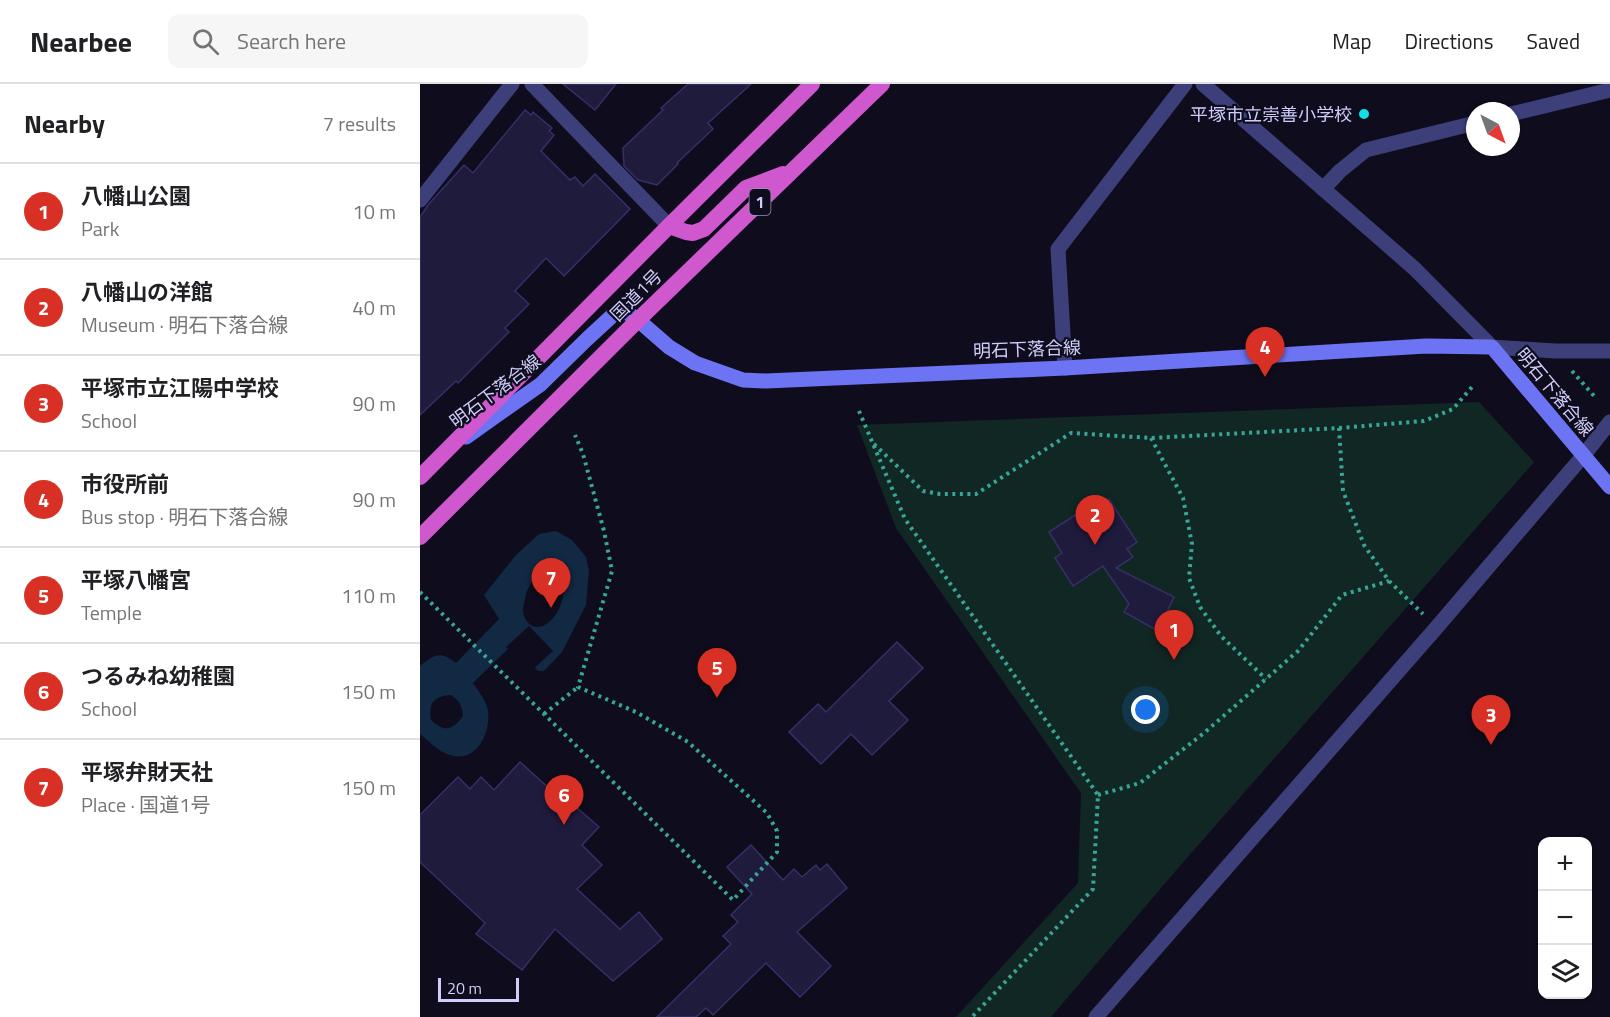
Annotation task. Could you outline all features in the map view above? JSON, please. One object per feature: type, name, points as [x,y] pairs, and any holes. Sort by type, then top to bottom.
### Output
[{"type":"highway","name":"国道1号","points":[[420,477],[812,84]]},
{"type":"highway","name":"国道1号","points":[[420,537],[638,320],[882,84]]},
{"type":"highway","points":[[669,225],[693,233],[704,229],[746,188],[793,170]]},
{"type":"main road","name":"明石下落合線","points":[[449,449],[541,384],[613,315],[626,312],[669,347],[694,363],[743,380],[766,381],[1065,368],[1426,346],[1492,347],[1610,487]]},
{"type":"street","points":[[420,200],[512,84]]},
{"type":"street","points":[[532,84],[669,225]]},
{"type":"street","points":[[1065,368],[1058,249],[1185,84]]},
{"type":"street","points":[[1203,84],[1415,269],[1492,347],[1555,351],[1610,351]]},
{"type":"street","points":[[1520,112],[1610,90]]},
{"type":"street","points":[[1323,189],[1340,171],[1366,150],[1466,125]]},
{"type":"street","points":[[1096,1017],[1437,627],[1610,422]]},
{"type":"path","points":[[1572,370],[1596,397]]},
{"type":"path","points":[[872,441],[922,491],[940,494],[976,494],[1071,434],[1151,438],[1424,421],[1454,409],[1472,387]]},
{"type":"path","points":[[860,411],[904,519],[1098,795],[1093,889],[972,1017]]},
{"type":"path","points":[[1339,428],[1343,491],[1364,545],[1389,581],[1437,627]]},
{"type":"path","points":[[544,714],[578,687],[612,572],[604,531],[583,454],[574,435]]},
{"type":"path","points":[[1151,438],[1183,498],[1192,544],[1189,578],[1200,607],[1221,636],[1266,679]]},
{"type":"path","points":[[1098,795],[1140,783],[1203,733],[1298,651],[1342,595],[1389,581]]},
{"type":"path","points":[[420,592],[733,900],[777,852],[777,831],[767,813],[688,741],[636,712],[578,687]]},
{"type":"green space","points":[[1479,402],[1534,462],[1179,867],[1051,1017],[956,1017],[1078,883],[1081,793],[896,528],[857,425]]},
{"type":"water","points":[[556,531],[572,540],[586,557],[589,571],[586,605],[562,652],[544,671],[538,671],[512,645],[473,683],[487,707],[488,720],[484,737],[480,745],[467,755],[459,757],[446,754],[420,734],[420,666],[438,656],[446,657],[456,663],[499,619],[484,595],[516,555],[539,534]],"holes":[[[551,568],[558,573],[563,583],[563,598],[553,618],[543,626],[535,627],[528,623],[524,616],[526,594],[536,578]],[[451,695],[460,704],[463,716],[452,727],[440,727],[431,720],[430,709],[436,699]]]},
{"type":"pier","points":[[529,626],[553,651],[532,670],[512,649],[510,651],[506,647]]},
{"type":"building","points":[[563,84],[616,84],[595,110]]},
{"type":"building","points":[[688,84],[751,84],[708,123],[713,129],[657,185],[638,180],[624,166],[623,148],[663,110],[661,108]]},
{"type":"building","points":[[525,110],[531,115],[533,112],[552,128],[549,131],[554,135],[541,151],[570,180],[575,177],[583,186],[595,174],[630,209],[564,276],[546,258],[515,291],[529,304],[505,328],[509,332],[458,383],[456,381],[420,415],[420,217],[464,165],[473,173]]},
{"type":"building","points":[[1109,499],[1137,542],[1127,549],[1133,557],[1116,568],[1174,597],[1158,631],[1124,612],[1129,604],[1103,566],[1073,586],[1055,558],[1062,553],[1049,532],[1075,515],[1078,519]]},
{"type":"building","points":[[897,642],[923,668],[889,701],[908,720],[872,755],[851,734],[821,764],[789,732],[818,704],[826,712]]},
{"type":"building","points":[[520,762],[573,810],[576,807],[599,827],[582,845],[602,865],[577,889],[620,929],[639,912],[662,939],[613,981],[555,929],[522,970],[476,934],[485,923],[420,862],[420,815],[458,777],[470,789],[481,777],[494,790]]},
{"type":"building","points":[[751,845],[783,880],[794,869],[802,877],[816,865],[820,870],[827,864],[847,888],[797,932],[831,966],[800,997],[766,963],[713,1015],[706,1008],[696,1017],[657,1017],[731,944],[723,936],[738,922],[731,915],[752,894],[727,867]]},
{"type":"place","name":"平塚市立崇善小学校","points":[[1364,114]]},
{"type":"place","name":"市役所前","points":[[1265,377]]},
{"type":"place","name":"八幡山の洋館","points":[[1095,545]]},
{"type":"place","name":"平塚弁財天社","points":[[551,608]]},
{"type":"place","name":"八幡山公園","points":[[1174,660]]},
{"type":"place","name":"平塚八幡宮","points":[[717,698]]},
{"type":"place","name":"平塚市立江陽中学校","points":[[1491,745]]},
{"type":"place","name":"つるみね幼稚園","points":[[564,825]]}]
